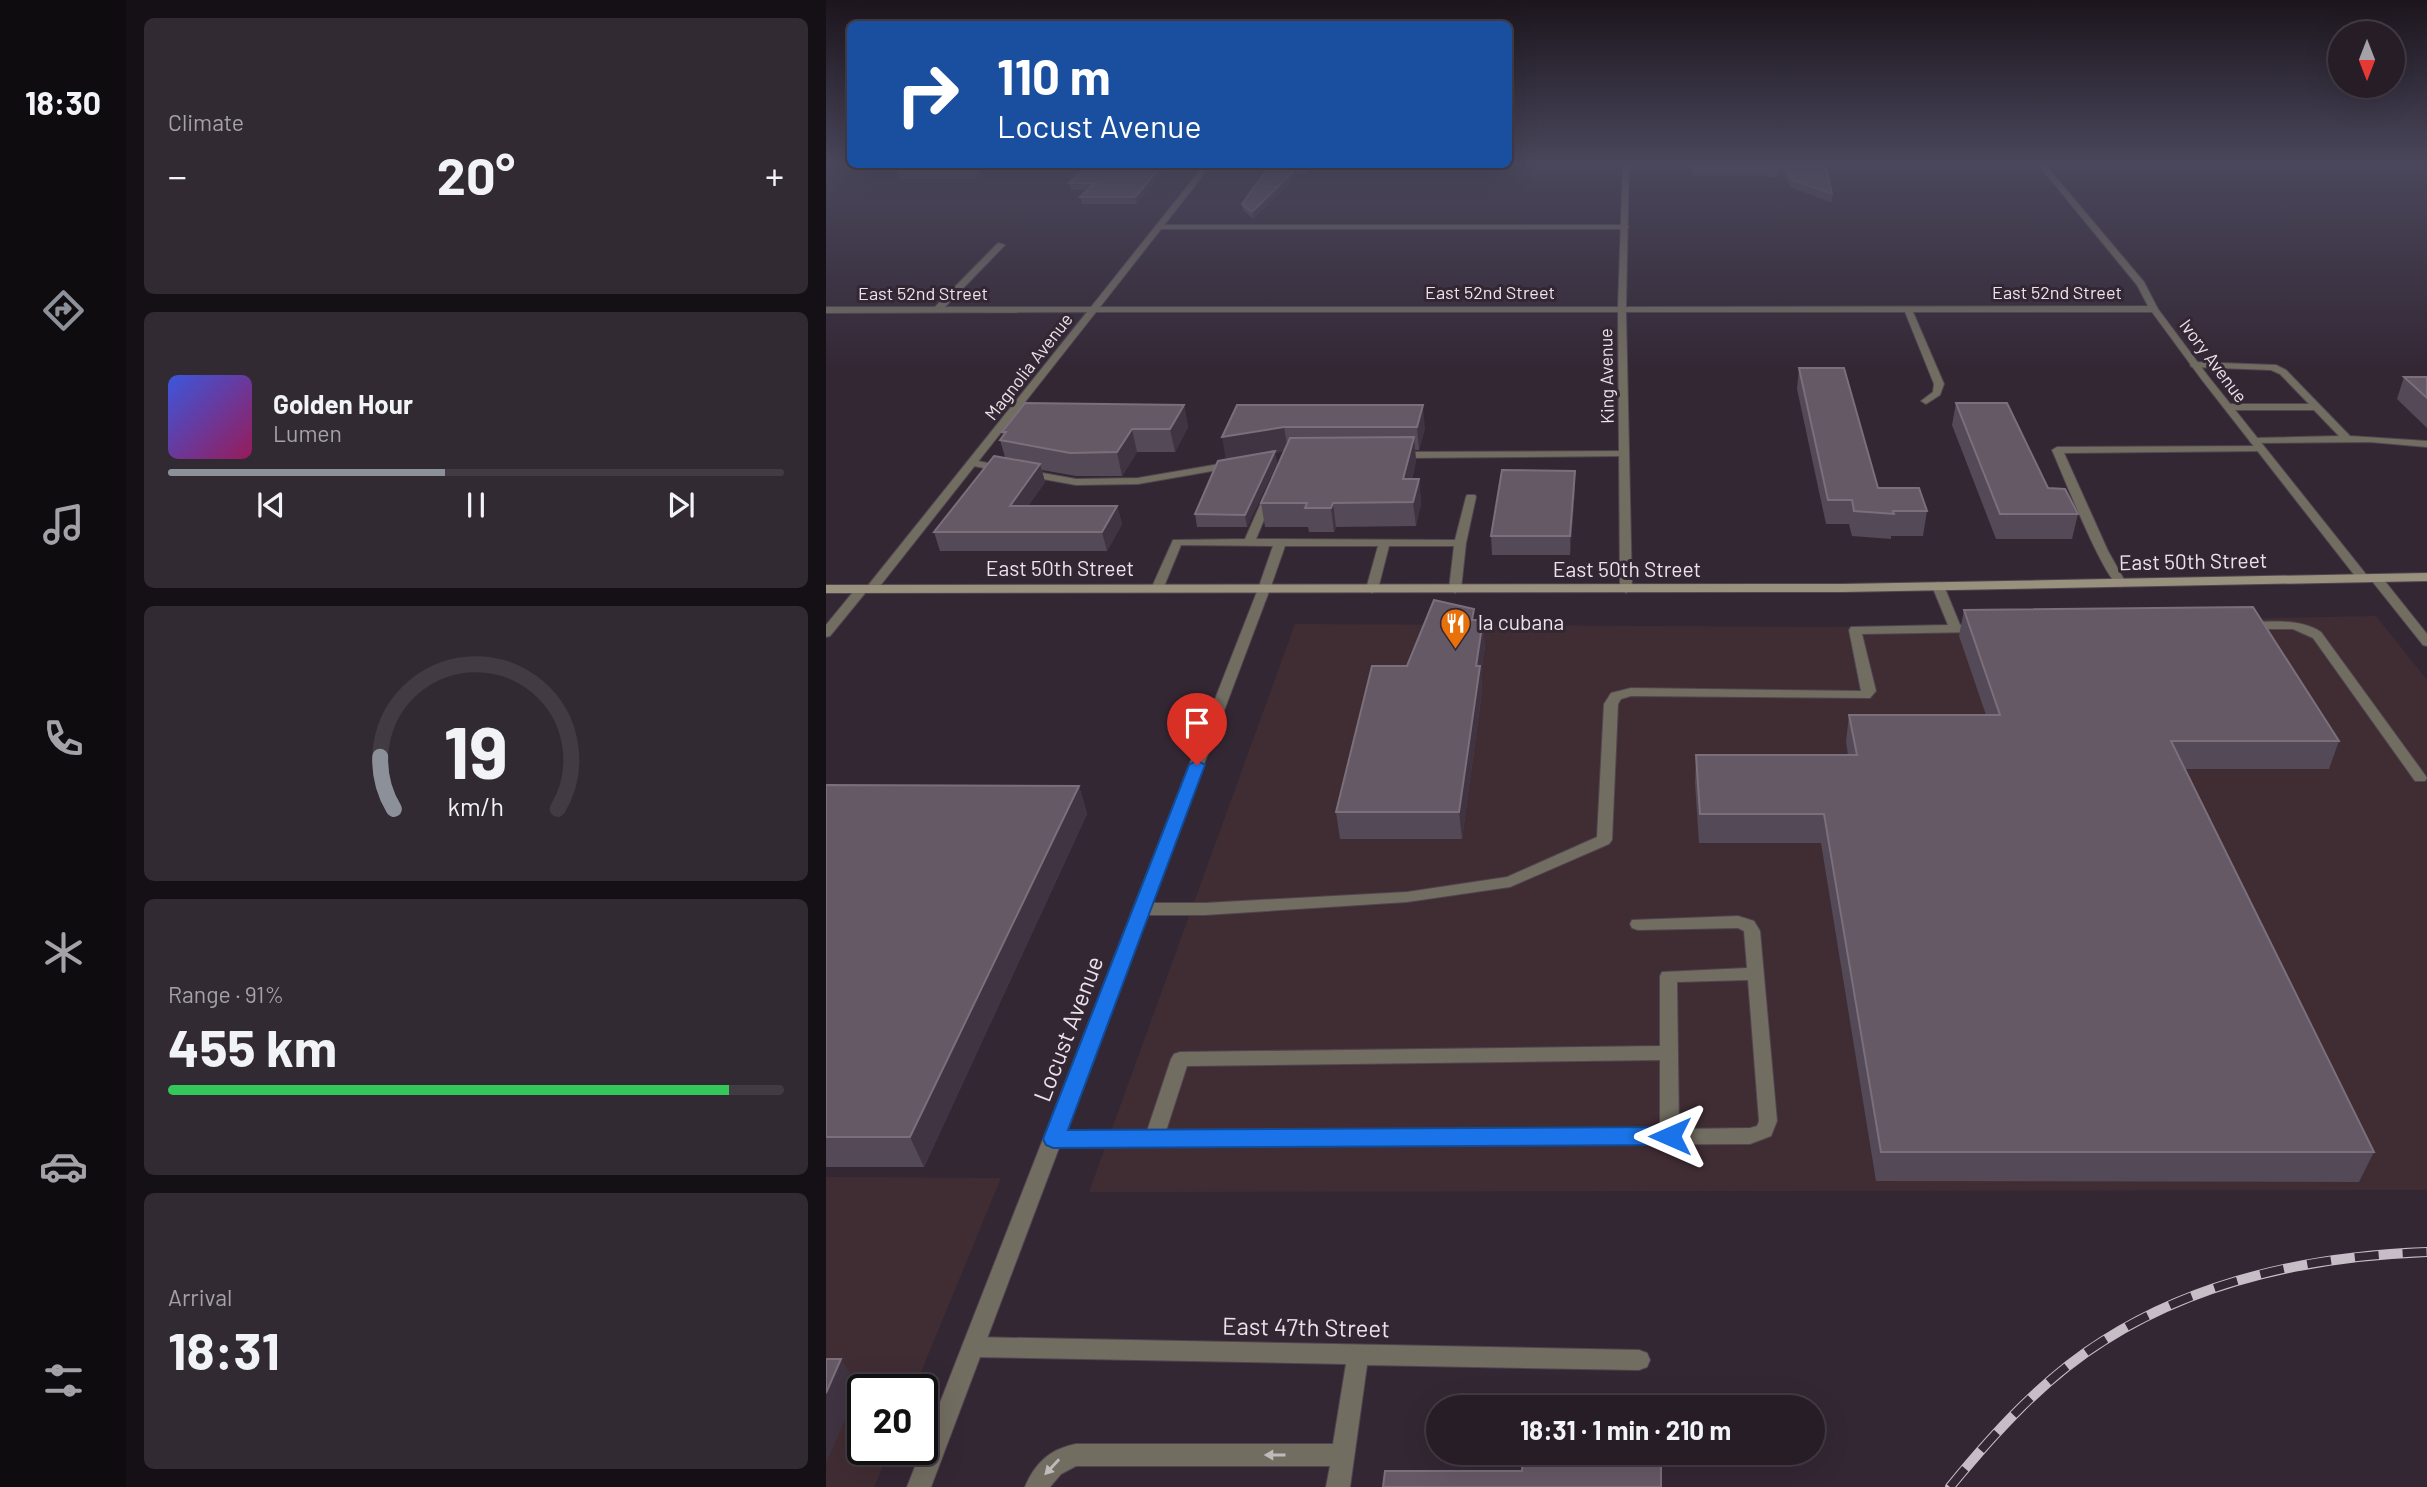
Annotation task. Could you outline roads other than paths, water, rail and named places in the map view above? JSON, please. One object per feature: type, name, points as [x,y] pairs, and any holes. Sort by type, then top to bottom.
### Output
[{"type":"main road","name":"East 50th Street","points":[[826,589],[1626,589],[2427,577]]},
{"type":"street","name":"Magnolia Avenue","points":[[826,633],[972,463],[1157,231]]},
{"type":"street","name":"King Avenue","points":[[1625,231],[1622,309],[1626,589]]},
{"type":"street","name":"Ivory Avenue","points":[[2097,231],[2141,284],[2154,309],[2258,445],[2427,642]]},
{"type":"street","points":[[938,309],[1001,245]]},
{"type":"street","points":[[1908,309],[1939,384],[1937,393],[1926,401]]},
{"type":"street","name":"East 52nd Street","points":[[826,310],[2154,309]]},
{"type":"street","points":[[2195,365],[2273,367],[2283,372],[2348,440]]},
{"type":"street","points":[[2228,407],[2317,407]]},
{"type":"street","points":[[2120,583],[2102,551],[2057,450],[2348,440],[2427,444]]},
{"type":"street","points":[[1384,455],[1624,454]]},
{"type":"street","points":[[972,463],[1076,482],[1138,481],[1247,463]]},
{"type":"street","points":[[1249,543],[1273,489]]},
{"type":"street","points":[[1455,589],[1460,543],[1471,497]]},
{"type":"street","points":[[1157,589],[1177,542],[1460,543]]},
{"type":"street","name":"Locust Avenue","points":[[919,1487],[1280,543]]},
{"type":"street","points":[[1372,589],[1384,544]]},
{"type":"street","points":[[1938,586],[1956,628]]},
{"type":"street","points":[[2239,626],[2310,628],[2420,778]]},
{"type":"street","points":[[1142,909],[1205,909],[1407,897],[1510,882],[1604,840],[1611,705],[1616,696],[1631,692],[1865,695],[1869,691],[1855,630],[1995,628]]},
{"type":"street","points":[[1053,1139],[1750,1136],[1764,1131],[1768,1121],[1752,931],[1748,925],[1738,922],[1638,924]]},
{"type":"street","points":[[1670,1136],[1668,976],[1756,974]]},
{"type":"street","points":[[1154,1140],[1180,1059],[1669,1053]]},
{"type":"street","name":"East 47th Street","points":[[973,1348],[1639,1360]]},
{"type":"street","points":[[1338,1487],[1358,1355]]},
{"type":"street","points":[[1037,1487],[1052,1465],[1062,1457],[1076,1455],[1343,1455]]},
{"type":"railway","points":[[1950,1487],[2002,1427],[2040,1389],[2081,1356],[2140,1320],[2218,1287],[2259,1275],[2342,1259],[2427,1252]]},
{"type":"place","name":"la cubana","points":[[1455,650]]}]
